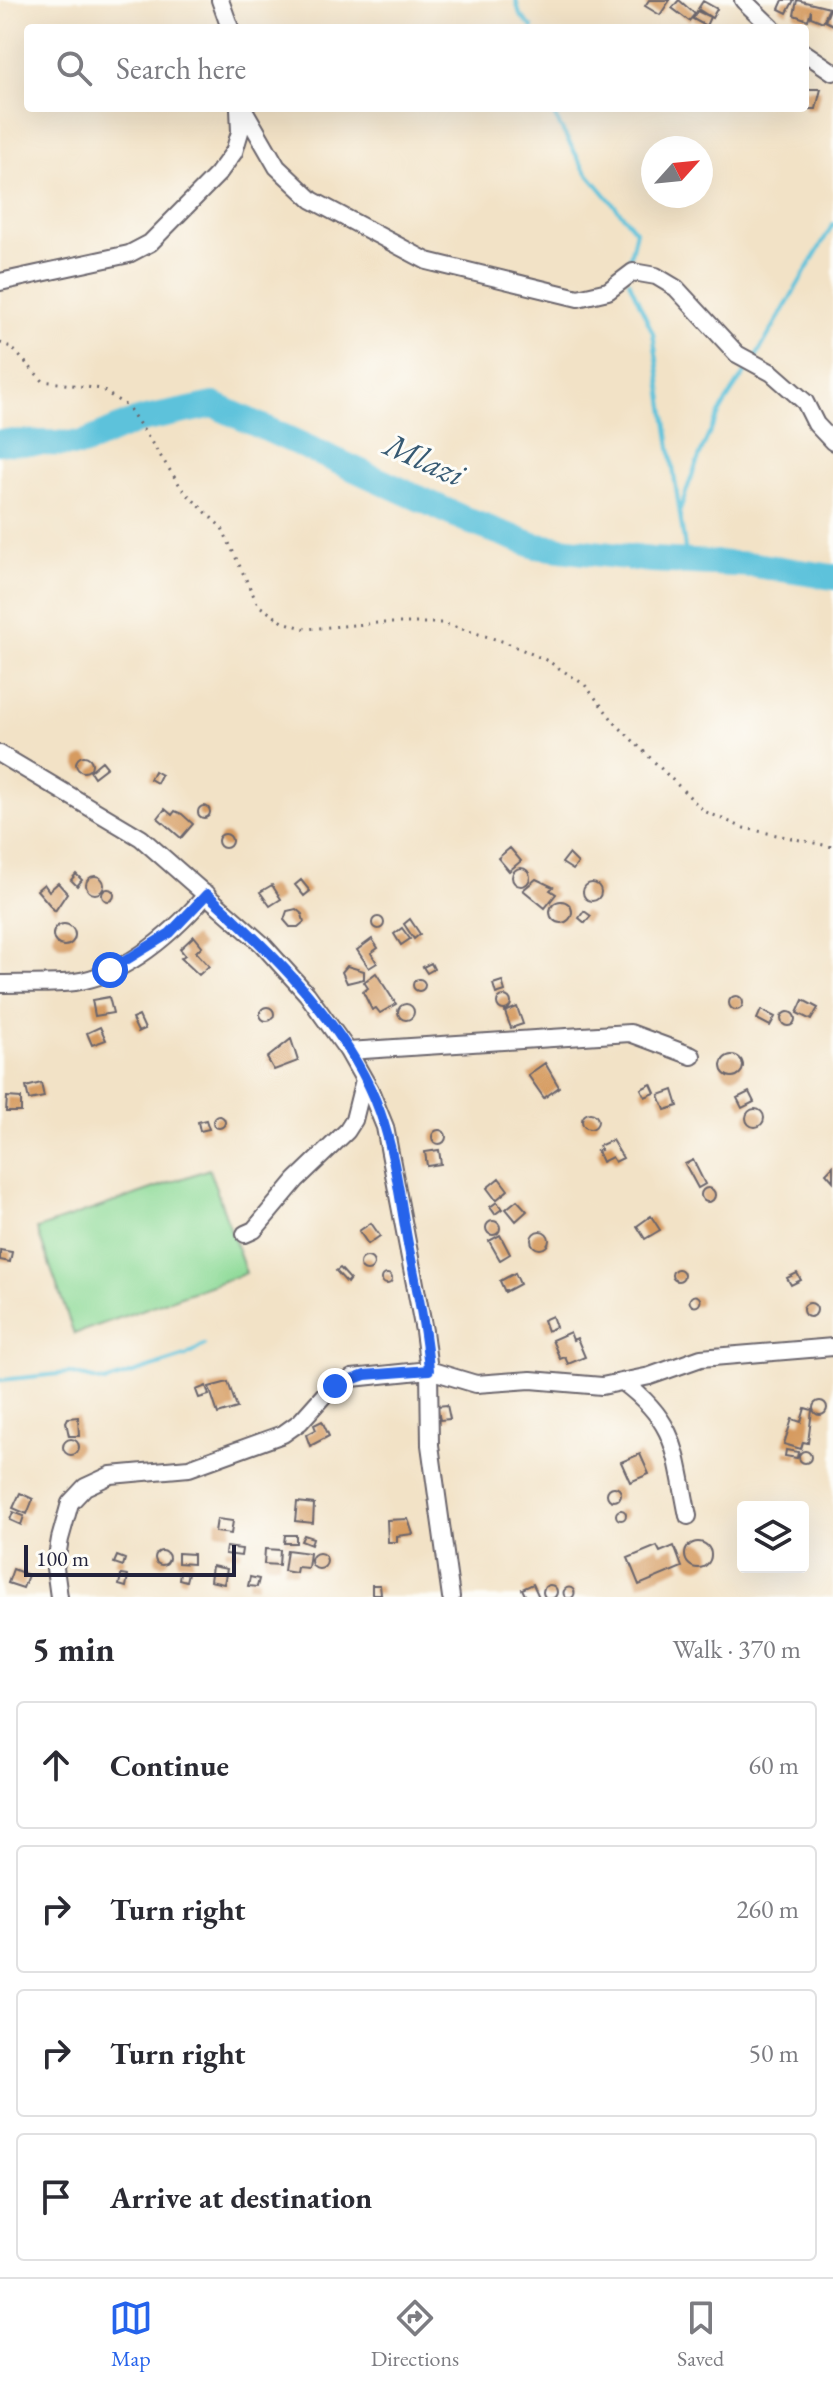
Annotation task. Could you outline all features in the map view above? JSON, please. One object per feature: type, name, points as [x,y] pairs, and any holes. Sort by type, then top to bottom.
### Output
[{"type":"street","points":[[220,0],[229,24]]},
{"type":"street","points":[[743,0],[768,24]]},
{"type":"street","points":[[809,56],[833,72]]},
{"type":"street","points":[[0,282],[129,254],[150,243],[227,162],[239,139],[241,112]]},
{"type":"street","points":[[243,112],[277,167],[312,200],[363,224],[427,261],[578,298],[608,291],[633,272],[656,276],[676,288],[737,354],[772,373],[805,402],[816,424],[833,442]]},
{"type":"street","points":[[0,754],[124,826],[207,894],[271,954],[348,1051],[364,1080],[379,1110],[387,1137],[429,1370],[430,1445],[451,1597]]},
{"type":"street","points":[[0,984],[77,981],[110,970],[170,933],[207,894]]},
{"type":"street","points":[[348,1051],[630,1033],[692,1056]]},
{"type":"street","points":[[245,1234],[254,1230],[296,1180],[347,1131],[354,1120],[364,1080]]},
{"type":"street","points":[[59,1597],[55,1568],[70,1503],[93,1481],[111,1475],[189,1468],[283,1434],[343,1381],[365,1375],[429,1370],[487,1385],[531,1380],[602,1386],[701,1358],[833,1347]]},
{"type":"street","points":[[623,1382],[648,1400],[667,1424],[688,1516]]},
{"type":"path","points":[[0,343],[11,347],[43,381],[101,389],[128,407],[183,490],[222,528],[258,605],[268,614],[306,629],[378,623],[442,623],[505,642],[548,661],[585,685],[615,723],[674,777],[704,811],[744,828],[833,847]]},
{"type":"green space","points":[[209,1169],[246,1273],[74,1334],[37,1229]]},
{"type":"building","points":[[649,0],[670,0],[660,15],[645,6]]},
{"type":"building","points":[[679,0],[695,14],[689,21],[672,8]]},
{"type":"building","points":[[783,0],[794,0],[787,13],[779,9]]},
{"type":"building","points":[[797,0],[829,8],[823,22],[811,17],[811,10],[808,20],[794,15]]},
{"type":"building","points":[[703,1],[717,9],[712,18],[698,9]]},
{"type":"building","points":[[830,9],[833,10],[833,25],[825,21]]},
{"type":"building","points":[[697,11],[710,17],[707,24],[693,19]]},
{"type":"building","points":[[809,89],[821,89],[816,109],[809,109]]},
{"type":"building","points":[[81,756],[87,756],[92,764],[90,770],[81,772],[76,767],[76,761]]},
{"type":"building","points":[[102,761],[107,767],[94,777],[90,771]]},
{"type":"building","points":[[154,771],[161,775],[157,783],[150,779]]},
{"type":"building","points":[[204,806],[210,812],[204,818],[198,812]]},
{"type":"building","points":[[165,809],[172,815],[175,811],[182,814],[193,824],[181,838],[158,818]]},
{"type":"building","points":[[225,834],[232,841],[225,848],[218,841]]},
{"type":"building","points":[[510,848],[521,861],[509,871],[498,858]]},
{"type":"building","points":[[569,854],[578,863],[573,870],[562,863]]},
{"type":"building","points":[[517,868],[525,868],[530,877],[528,884],[517,886],[512,881],[512,873]]},
{"type":"building","points":[[76,874],[82,880],[77,886],[71,880]]},
{"type":"building","points":[[95,876],[104,885],[95,894],[86,885]]},
{"type":"building","points":[[536,879],[553,887],[550,890],[556,894],[545,908],[523,890]]},
{"type":"building","points":[[301,880],[310,891],[304,896],[295,885]]},
{"type":"building","points":[[58,883],[67,893],[55,911],[37,890],[44,884],[49,891]]},
{"type":"building","points":[[592,883],[601,892],[592,901],[583,892]]},
{"type":"building","points":[[272,885],[281,899],[270,906],[260,892]]},
{"type":"building","points":[[108,889],[114,895],[108,901],[102,895]]},
{"type":"building","points":[[561,901],[569,904],[572,912],[569,920],[561,923],[553,920],[550,912],[553,904]]},
{"type":"building","points":[[296,909],[302,914],[304,922],[298,927],[290,927],[284,920],[287,911]]},
{"type":"building","points":[[584,911],[591,916],[585,923],[579,918]]},
{"type":"building","points":[[378,917],[384,923],[378,929],[372,923]]},
{"type":"building","points":[[410,919],[420,934],[414,939],[404,924]]},
{"type":"building","points":[[60,924],[68,924],[75,935],[68,946],[60,946],[53,939],[53,931]]},
{"type":"building","points":[[402,928],[410,939],[401,945],[394,934]]},
{"type":"building","points":[[194,936],[202,946],[196,952],[209,966],[199,975],[181,958],[185,955],[180,949]]},
{"type":"building","points":[[372,939],[378,948],[371,953],[377,963],[369,968],[357,950]]},
{"type":"building","points":[[431,963],[434,969],[427,973],[423,967]]},
{"type":"building","points":[[347,966],[364,971],[364,979],[347,983],[342,972]]},
{"type":"building","points":[[376,973],[396,1004],[380,1013],[376,1008],[372,1010],[363,992],[368,988],[364,982]]},
{"type":"building","points":[[419,979],[425,985],[419,991],[413,985]]},
{"type":"building","points":[[502,981],[505,991],[496,994],[493,984]]},
{"type":"building","points":[[504,996],[511,1003],[504,1010],[497,1003]]},
{"type":"building","points":[[736,996],[743,1003],[736,1010],[729,1003]]},
{"type":"building","points":[[109,997],[113,1013],[95,1016],[92,1000]]},
{"type":"building","points":[[803,1000],[818,1008],[811,1020],[797,1013]]},
{"type":"building","points":[[403,1004],[409,1004],[414,1012],[412,1018],[403,1020],[398,1015],[398,1009]]},
{"type":"building","points":[[267,1007],[274,1014],[267,1021],[260,1014]]},
{"type":"building","points":[[517,1007],[523,1024],[511,1028],[505,1012]]},
{"type":"building","points":[[761,1010],[775,1017],[770,1026],[757,1019]]},
{"type":"building","points":[[788,1012],[795,1019],[788,1026],[781,1019]]},
{"type":"building","points":[[139,1016],[145,1029],[138,1032],[132,1019]]},
{"type":"building","points":[[100,1027],[106,1040],[92,1045],[87,1033]]},
{"type":"building","points":[[291,1039],[298,1061],[274,1070],[267,1058]]},
{"type":"building","points":[[732,1055],[740,1058],[743,1066],[740,1074],[732,1077],[724,1074],[721,1066],[724,1058]]},
{"type":"building","points":[[545,1063],[559,1087],[544,1098],[528,1075]]},
{"type":"building","points":[[41,1083],[44,1097],[29,1100],[26,1087]]},
{"type":"building","points":[[651,1084],[655,1093],[645,1097],[641,1089]]},
{"type":"building","points":[[673,1090],[678,1106],[665,1110],[659,1095]]},
{"type":"building","points":[[749,1092],[754,1102],[742,1108],[737,1098]]},
{"type":"building","points":[[7,1097],[21,1098],[21,1112],[6,1112]]},
{"type":"building","points":[[751,1109],[759,1109],[764,1118],[762,1125],[751,1127],[746,1122],[746,1114]]},
{"type":"building","points":[[587,1113],[593,1113],[598,1121],[596,1127],[587,1129],[582,1124],[582,1118]]},
{"type":"building","points":[[219,1116],[225,1122],[219,1128],[213,1122]]},
{"type":"building","points":[[206,1120],[209,1129],[200,1131],[198,1122]]},
{"type":"building","points":[[439,1130],[446,1137],[439,1144],[432,1137]]},
{"type":"building","points":[[612,1140],[623,1158],[615,1162],[612,1157],[602,1162],[597,1151],[601,1150],[599,1146]]},
{"type":"building","points":[[439,1150],[441,1164],[427,1166],[425,1152]]},
{"type":"building","points":[[693,1160],[705,1184],[698,1188],[685,1164]]},
{"type":"building","points":[[833,1166],[833,1181],[826,1173]]},
{"type":"building","points":[[499,1178],[508,1190],[496,1200],[487,1188]]},
{"type":"building","points":[[708,1188],[715,1195],[708,1202],[701,1195]]},
{"type":"building","points":[[517,1200],[527,1211],[516,1221],[506,1209]]},
{"type":"building","points":[[497,1202],[502,1209],[495,1214],[490,1207]]},
{"type":"building","points":[[651,1216],[660,1230],[645,1239],[637,1226]]},
{"type":"building","points":[[493,1221],[500,1228],[493,1235],[486,1228]]},
{"type":"building","points":[[371,1223],[380,1236],[368,1244],[359,1231]]},
{"type":"building","points":[[536,1231],[544,1231],[549,1240],[547,1247],[536,1249],[531,1244],[531,1236]]},
{"type":"building","points":[[500,1235],[510,1254],[500,1260],[489,1241]]},
{"type":"building","points":[[0,1250],[12,1252],[10,1262],[0,1260]]},
{"type":"building","points":[[367,1257],[374,1264],[367,1271],[360,1264]]},
{"type":"building","points":[[340,1268],[350,1279],[347,1283],[336,1271]]},
{"type":"building","points":[[678,1269],[684,1275],[678,1281],[672,1275]]},
{"type":"building","points":[[515,1273],[520,1284],[505,1292],[500,1281]]},
{"type":"building","points":[[797,1273],[801,1280],[791,1285],[787,1278]]},
{"type":"building","points":[[387,1274],[392,1279],[387,1284],[382,1279]]},
{"type":"building","points":[[695,1295],[701,1301],[695,1307],[689,1301]]},
{"type":"building","points":[[810,1303],[817,1310],[810,1317],[803,1310]]},
{"type":"building","points":[[552,1316],[556,1327],[547,1331],[543,1320]]},
{"type":"building","points":[[570,1332],[573,1340],[577,1338],[585,1357],[568,1364],[565,1357],[560,1359],[552,1340]]},
{"type":"building","points":[[228,1382],[237,1408],[218,1414],[209,1387]]},
{"type":"building","points":[[206,1386],[209,1395],[199,1398],[196,1390]]},
{"type":"building","points":[[820,1401],[827,1408],[820,1415],[813,1408]]},
{"type":"building","points":[[447,1405],[450,1419],[440,1420],[437,1406]]},
{"type":"building","points":[[805,1408],[812,1410],[808,1443],[803,1442],[801,1449],[784,1444],[792,1419],[801,1422]]},
{"type":"building","points":[[78,1417],[79,1436],[69,1436],[66,1422],[68,1418]]},
{"type":"building","points":[[322,1421],[329,1436],[310,1446],[306,1435],[316,1430],[314,1425]]},
{"type":"building","points":[[68,1439],[74,1439],[79,1447],[77,1453],[68,1455],[63,1450],[63,1444]]},
{"type":"building","points":[[786,1450],[798,1452],[797,1458],[785,1456]]},
{"type":"building","points":[[805,1451],[811,1457],[805,1463],[799,1457]]},
{"type":"building","points":[[640,1454],[649,1474],[630,1482],[621,1462]]},
{"type":"building","points":[[614,1487],[621,1494],[614,1501],[607,1494]]},
{"type":"building","points":[[20,1493],[33,1499],[27,1514],[13,1508]]},
{"type":"building","points":[[297,1502],[314,1504],[313,1523],[295,1521]]},
{"type":"building","points":[[621,1510],[626,1515],[621,1520],[616,1515]]},
{"type":"building","points":[[13,1512],[24,1516],[21,1525],[10,1520]]},
{"type":"building","points":[[217,1519],[233,1521],[231,1534],[215,1532]]},
{"type":"building","points":[[408,1519],[413,1534],[397,1536],[397,1542],[388,1542],[387,1520]]},
{"type":"building","points":[[285,1535],[296,1535],[296,1543],[284,1543]]},
{"type":"building","points":[[304,1535],[313,1538],[311,1545],[301,1541]]},
{"type":"building","points":[[698,1542],[707,1546],[711,1555],[707,1564],[698,1568],[689,1564],[685,1555],[689,1546]]},
{"type":"building","points":[[657,1546],[660,1552],[674,1546],[682,1567],[639,1585],[628,1558]]},
{"type":"building","points":[[226,1547],[242,1549],[241,1556],[225,1554]]},
{"type":"building","points":[[265,1549],[280,1550],[279,1565],[264,1564]]},
{"type":"building","points":[[287,1550],[310,1553],[308,1568],[297,1567],[296,1573],[284,1571]]},
{"type":"building","points":[[162,1551],[169,1558],[162,1565],[155,1558]]},
{"type":"building","points":[[178,1553],[193,1554],[193,1564],[178,1563]]},
{"type":"building","points":[[316,1553],[322,1553],[327,1561],[325,1567],[316,1569],[311,1564],[311,1558]]},
{"type":"building","points":[[117,1556],[125,1559],[123,1566],[114,1563]]},
{"type":"building","points":[[212,1566],[227,1569],[224,1584],[210,1581]]},
{"type":"building","points":[[13,1569],[28,1575],[23,1588],[8,1583]]},
{"type":"building","points":[[180,1572],[188,1573],[186,1581],[179,1579]]},
{"type":"building","points":[[121,1575],[128,1576],[126,1587],[119,1585]]},
{"type":"building","points":[[250,1577],[259,1579],[257,1587],[248,1586]]},
{"type":"building","points":[[533,1584],[539,1597],[526,1597],[522,1589]]},
{"type":"building","points":[[372,1585],[380,1585],[381,1594],[372,1594]]},
{"type":"building","points":[[545,1587],[555,1587],[555,1597],[545,1597]]},
{"type":"building","points":[[565,1589],[573,1589],[573,1597],[565,1597]]},
{"type":"waterway","points":[[516,0],[520,15],[529,24]]},
{"type":"waterway","points":[[552,112],[584,169],[636,231],[627,269]]},
{"type":"waterway","points":[[756,357],[833,224]]},
{"type":"waterway","points":[[629,281],[653,333],[687,562]]},
{"type":"waterway","points":[[680,510],[709,434],[751,365]]},
{"type":"waterway","name":"Mlazi","points":[[0,442],[82,444],[136,421],[214,405],[471,522],[536,546],[651,560],[755,565],[833,577]]},
{"type":"waterway","points":[[0,1380],[69,1373],[105,1382],[186,1356],[204,1345]]},
{"type":"route","points":[[110,970],[148,950],[170,933],[207,894],[262,944],[307,994],[348,1051],[370,1090],[385,1127],[429,1370],[365,1375],[335,1386]]}]
